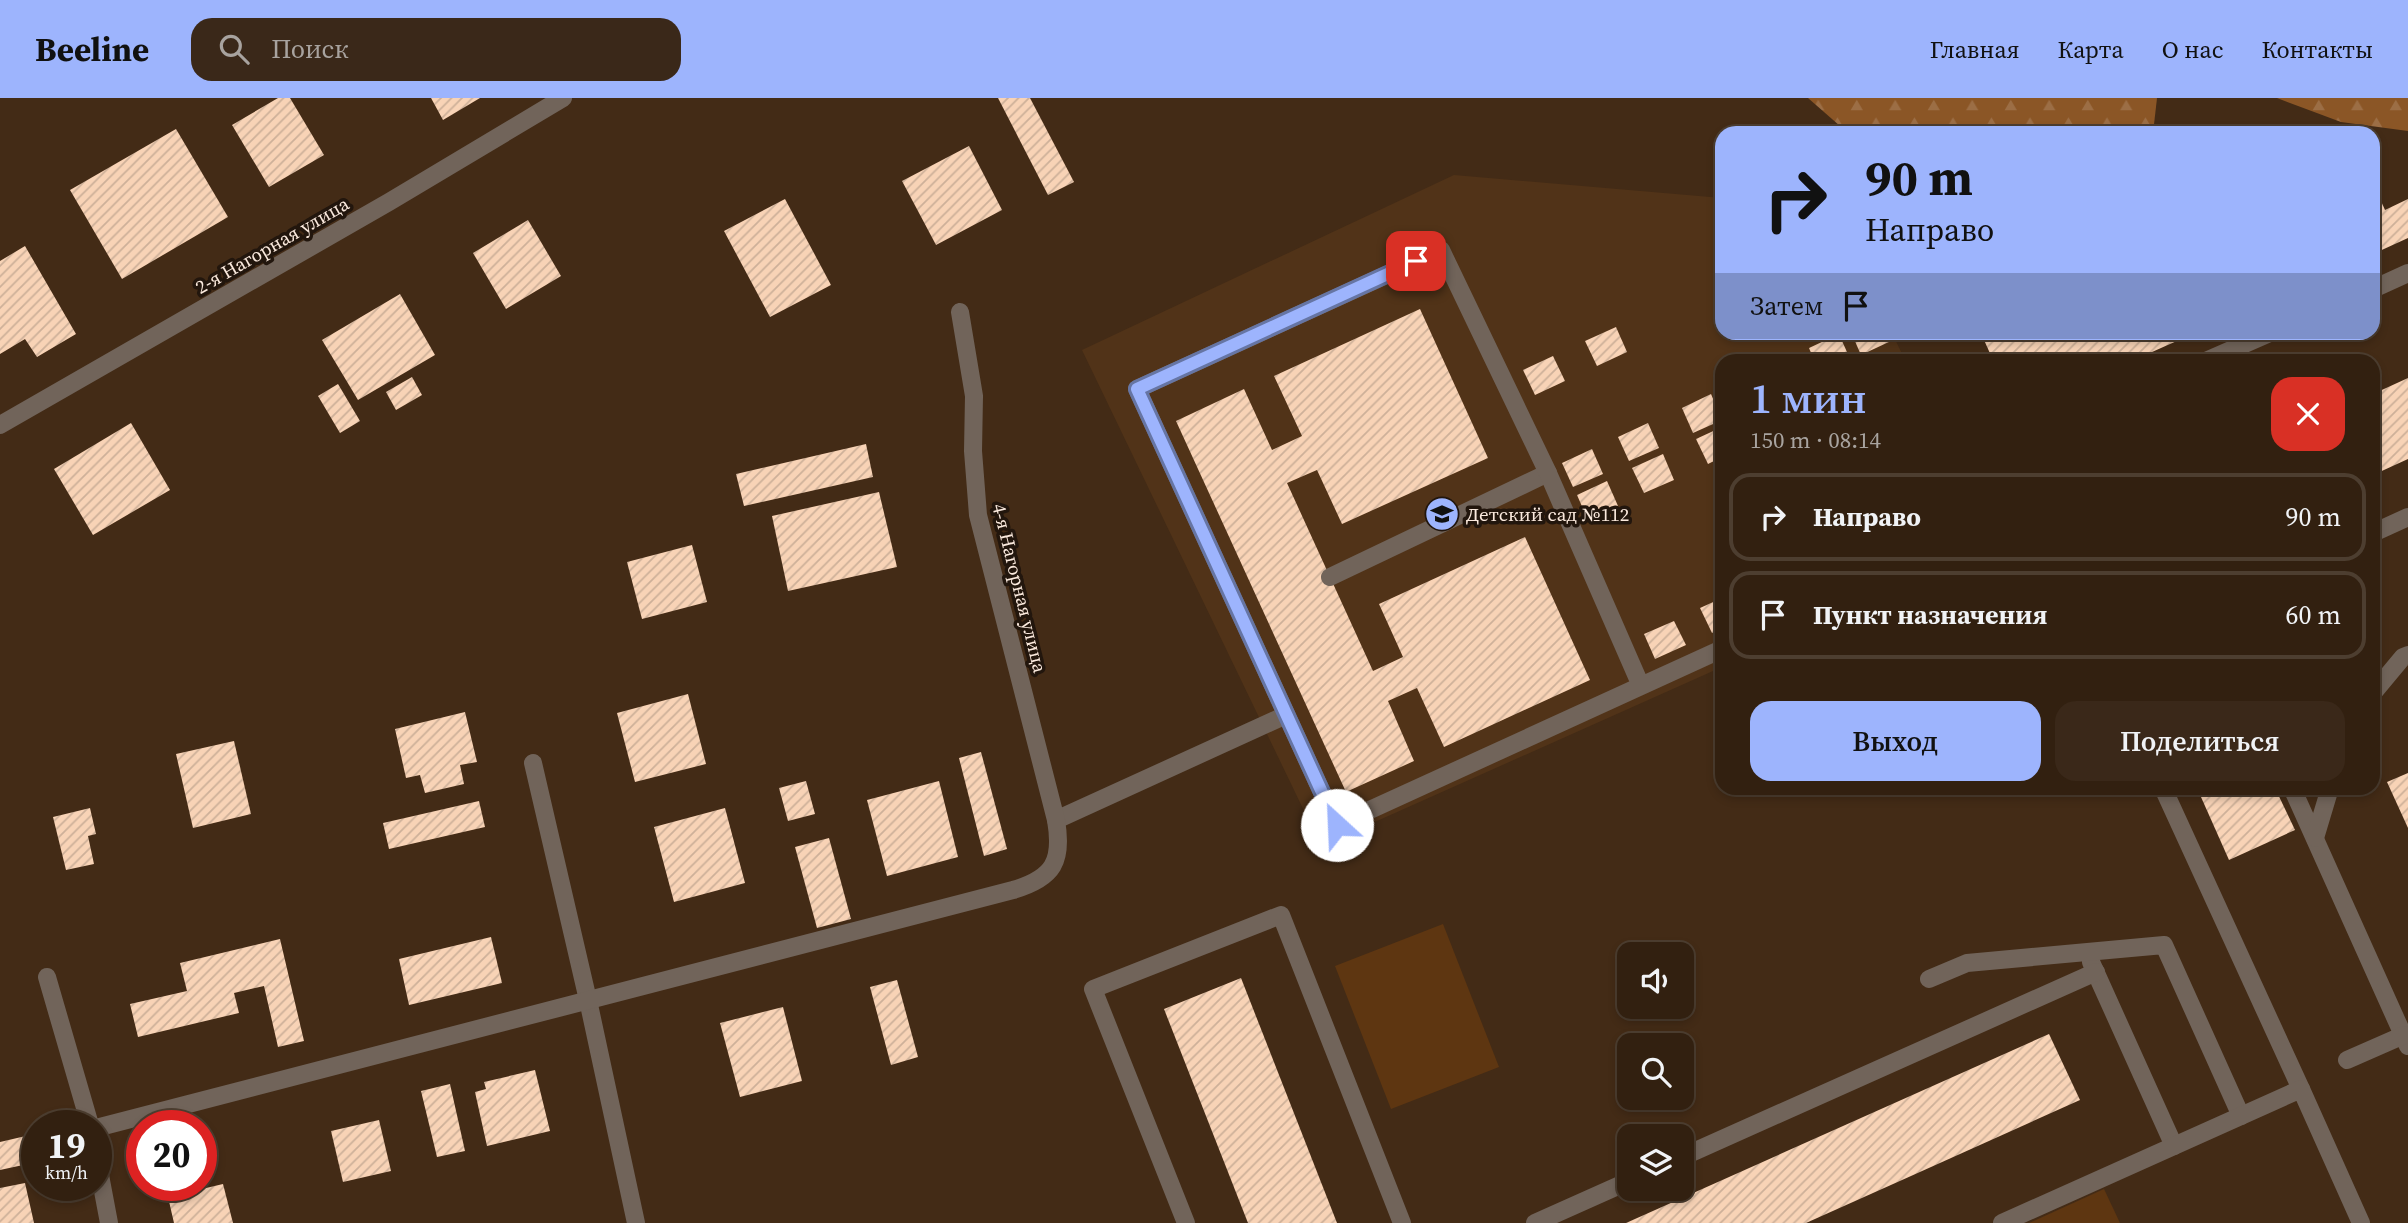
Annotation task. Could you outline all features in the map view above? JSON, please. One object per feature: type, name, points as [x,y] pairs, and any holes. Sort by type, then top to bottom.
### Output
[{"type":"street","name":"2-я Нагорная улица","points":[[0,425],[378,208],[563,98]]},
{"type":"street","points":[[1641,686],[1548,472],[1441,250],[1137,389],[1337,825],[1715,652]]},
{"type":"street","points":[[2380,286],[2408,273]]},
{"type":"street","name":"4-я Нагорная улица","points":[[588,1000],[1032,884],[1051,870],[1060,844],[1056,820],[978,515],[973,451],[974,396],[960,312]]},
{"type":"street","points":[[2222,354],[2254,340]]},
{"type":"street","points":[[1330,577],[1548,472]]},
{"type":"street","points":[[2380,530],[2408,517]]},
{"type":"street","points":[[2380,685],[2403,657],[2408,655]]},
{"type":"street","points":[[1056,820],[1286,715]]},
{"type":"street","points":[[533,764],[636,1223]]},
{"type":"street","points":[[2166,795],[2361,1223]]},
{"type":"street","points":[[2295,795],[2406,1041],[2347,1060]]},
{"type":"street","points":[[2315,838],[2328,795]]},
{"type":"street","points":[[1185,1223],[1093,989],[1281,915],[1402,1223]]},
{"type":"street","points":[[1928,979],[1967,963],[2164,945],[2241,1116]]},
{"type":"street","points":[[2087,952],[2174,1146]]},
{"type":"street","points":[[1694,1152],[2096,972]]},
{"type":"street","points":[[47,977],[86,1110]]},
{"type":"street","points":[[112,1124],[588,1000]]},
{"type":"street","points":[[2002,1223],[2301,1089]]},
{"type":"street","points":[[1535,1223],[1617,1186]]},
{"type":"street","points":[[105,1201],[109,1223]]},
{"type":"shaded area","name":"Детский сад №112","points":[[1454,175],[1715,197],[1715,340],[1895,340],[1902,354],[1715,354],[1715,670],[1321,846],[1082,350]]},
{"type":"shaded area","points":[[1443,924],[1499,1067],[1391,1109],[1335,966]]},
{"type":"shaded area","points":[[2104,1189],[2120,1223],[2029,1223]]},
{"type":"green space","points":[[1808,98],[2157,98],[2154,126],[1840,126]]},
{"type":"green space","points":[[2277,98],[2408,98],[2408,131],[2341,122]]},
{"type":"building","points":[[278,98],[290,98],[324,155],[269,187],[232,125]]},
{"type":"building","points":[[431,98],[480,98],[443,120]]},
{"type":"building","points":[[998,98],[1030,98],[1074,182],[1048,195]]},
{"type":"building","points":[[176,129],[228,217],[122,279],[70,190]]},
{"type":"building","points":[[969,146],[1002,210],[936,245],[902,181]]},
{"type":"building","points":[[785,199],[831,285],[770,317],[724,231]]},
{"type":"building","points":[[2380,199],[2385,210],[2408,199],[2408,238],[2380,251]]},
{"type":"building","points":[[528,220],[561,276],[506,309],[473,253]]},
{"type":"building","points":[[25,246],[76,334],[37,357],[25,339],[0,354],[0,261]]},
{"type":"building","points":[[400,294],[435,355],[358,400],[322,340]]},
{"type":"building","points":[[1420,309],[1488,458],[1342,524],[1317,470],[1287,483],[1373,671],[1403,657],[1379,604],[1525,537],[1590,680],[1444,747],[1417,688],[1388,701],[1414,761],[1346,792],[1176,421],[1244,389],[1272,450],[1302,436],[1274,376]]},
{"type":"building","points":[[1616,327],[1627,352],[1597,366],[1585,341]]},
{"type":"building","points":[[1826,340],[1842,340],[1848,354],[1812,354],[1809,348]]},
{"type":"building","points":[[1854,340],[1891,340],[1891,341],[1861,354]]},
{"type":"building","points":[[1984,340],[2179,340],[2148,354],[1990,354]]},
{"type":"building","points":[[1553,356],[1565,381],[1535,395],[1523,370]]},
{"type":"building","points":[[412,377],[422,395],[396,410],[386,392]]},
{"type":"building","points":[[2408,378],[2408,459],[2380,472],[2380,391]]},
{"type":"building","points":[[338,384],[360,421],[340,433],[318,396]]},
{"type":"building","points":[[1711,394],[1715,403],[1715,423],[1693,433],[1682,408]]},
{"type":"building","points":[[131,423],[170,490],[93,535],[54,469]]},
{"type":"building","points":[[1648,423],[1659,448],[1629,461],[1618,437]]},
{"type":"building","points":[[1715,430],[1715,460],[1708,464],[1696,439]]},
{"type":"building","points":[[866,444],[873,477],[744,506],[736,474]]},
{"type":"building","points":[[1592,449],[1603,474],[1573,487],[1562,463]]},
{"type":"building","points":[[1663,454],[1674,480],[1644,493],[1632,468]]},
{"type":"building","points":[[1607,481],[1618,506],[1588,520],[1577,495]]},
{"type":"building","points":[[879,492],[897,567],[788,591],[772,516]]},
{"type":"building","points":[[692,545],[707,602],[642,619],[627,562]]},
{"type":"building","points":[[1715,601],[1715,632],[1712,633],[1700,608]]},
{"type":"building","points":[[1674,621],[1686,645],[1655,659],[1644,634]]},
{"type":"building","points":[[688,694],[706,764],[635,782],[617,713]]},
{"type":"building","points":[[465,712],[477,762],[460,765],[464,784],[425,793],[420,775],[406,778],[395,729]]},
{"type":"building","points":[[234,741],[251,814],[193,828],[176,754]]},
{"type":"building","points":[[981,752],[1007,849],[984,856],[959,758]]},
{"type":"building","points":[[2408,773],[2408,828],[2387,782]]},
{"type":"building","points":[[806,781],[815,814],[788,821],[779,788]]},
{"type":"building","points":[[939,781],[958,857],[887,876],[867,800]]},
{"type":"building","points":[[2200,795],[2278,795],[2295,830],[2229,860]]},
{"type":"building","points":[[479,801],[485,827],[389,849],[383,823]]},
{"type":"building","points":[[90,808],[96,834],[88,836],[94,864],[66,870],[53,817]]},
{"type":"building","points":[[725,808],[745,883],[674,902],[654,827]]},
{"type":"building","points":[[829,838],[851,919],[817,928],[795,847]]},
{"type":"building","points":[[491,937],[502,983],[409,1005],[399,959]]},
{"type":"building","points":[[280,939],[304,1041],[278,1047],[264,986],[234,993],[239,1013],[138,1037],[130,1004],[187,991],[180,963]]},
{"type":"building","points":[[1241,978],[1337,1223],[1248,1223],[1164,1009]]},
{"type":"building","points":[[897,980],[918,1057],[891,1065],[870,987]]},
{"type":"building","points":[[783,1007],[802,1081],[740,1097],[720,1023]]},
{"type":"building","points":[[2049,1034],[2080,1100],[1806,1223],[1626,1223],[1675,1201],[1694,1201],[1694,1193]]},
{"type":"building","points":[[535,1070],[550,1131],[487,1146],[475,1092],[486,1089],[484,1082]]},
{"type":"building","points":[[450,1084],[465,1151],[437,1157],[421,1091]]},
{"type":"building","points":[[379,1120],[391,1171],[343,1182],[331,1131]]},
{"type":"building","points":[[21,1137],[21,1165],[0,1170],[0,1142]]},
{"type":"building","points":[[21,1184],[21,1201],[29,1201],[34,1223],[0,1223],[0,1188]]},
{"type":"building","points":[[223,1184],[233,1223],[174,1223],[169,1201],[217,1201],[217,1185]]},
{"type":"place","name":"Детский сад №112","points":[[1442,514]]},
{"type":"route","points":[[1337,825],[1137,389],[1416,261]]}]
